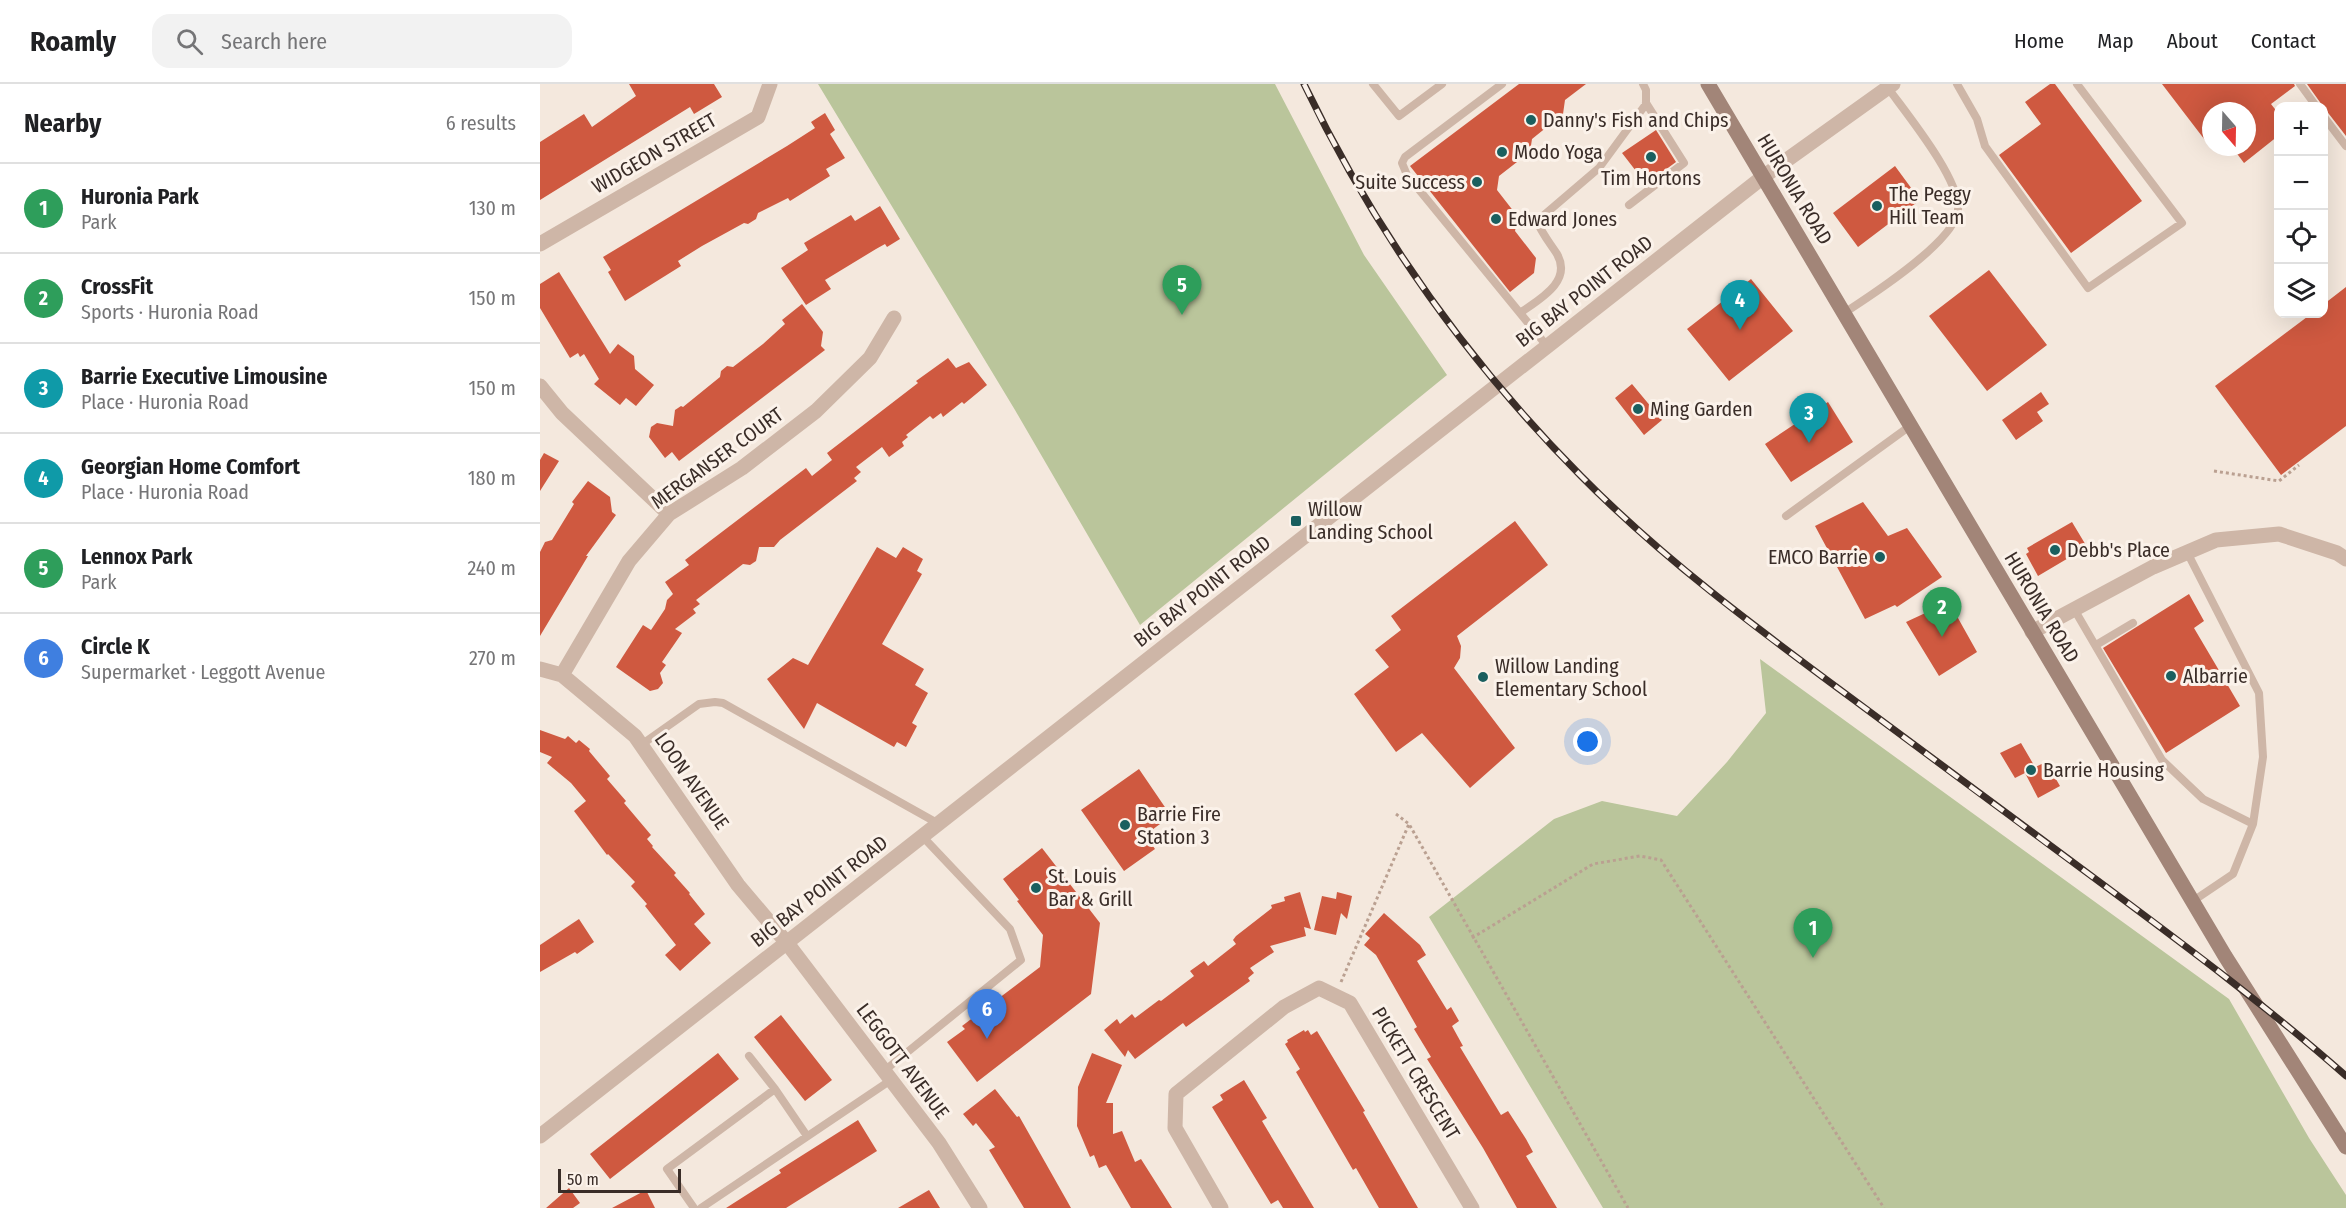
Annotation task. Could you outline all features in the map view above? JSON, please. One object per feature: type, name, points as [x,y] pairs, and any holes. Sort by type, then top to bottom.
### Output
[{"type":"main road","name":"HURONIA ROAD","points":[[1708,84],[2193,901],[2346,1147]]},
{"type":"street","name":"WIDGEON STREET","points":[[540,244],[758,117],[770,84]]},
{"type":"street","name":"BIG BAY POINT ROAD","points":[[540,1136],[1763,177],[1891,86]]},
{"type":"street","name":"MERGANSER COURT","points":[[562,675],[629,561],[669,514],[742,468],[816,411],[870,358],[894,318]]},
{"type":"street","points":[[540,386],[562,413],[669,514]]},
{"type":"street","points":[[2032,632],[2153,567],[2216,540],[2279,534],[2337,553],[2346,559]]},
{"type":"street","name":"LOON AVENUE","points":[[540,669],[562,675],[635,736],[738,885],[787,943]]},
{"type":"street","name":"LEGGOTT AVENUE","points":[[787,943],[939,1143],[980,1208]]},
{"type":"street","points":[[1221,1208],[1175,1128],[1176,1094],[1284,1008],[1319,988],[1335,995]]},
{"type":"street","name":"PICKETT CRESCENT","points":[[1335,995],[1350,1003],[1472,1208]]},
{"type":"lane","points":[[1373,84],[1399,116],[1442,84]]},
{"type":"lane","points":[[1502,84],[1405,157],[1402,163],[1407,175],[1547,346]]},
{"type":"lane","points":[[1629,205],[1684,163],[1646,103],[1646,90],[1643,84]]},
{"type":"lane","points":[[1957,84],[1977,119],[1985,146],[2088,288],[2182,223],[2077,84]]},
{"type":"lane","points":[[2300,84],[2313,102]]},
{"type":"lane","points":[[1844,313],[1881,289],[1925,254],[1950,228],[1958,212],[1953,190],[1939,161],[1891,86]]},
{"type":"lane","points":[[1520,313],[1555,287],[1561,274],[1559,257],[1537,221],[1599,168],[1646,103]]},
{"type":"lane","points":[[2328,122],[2346,146]]},
{"type":"lane","points":[[1786,516],[1910,426]]},
{"type":"lane","points":[[2187,552],[2259,693],[2263,757],[2253,824],[2233,874],[2193,901]]},
{"type":"lane","points":[[2074,609],[2162,760],[2203,799],[2253,824]]},
{"type":"lane","points":[[2096,645],[2133,623]]},
{"type":"lane","points":[[641,745],[699,704],[723,703],[939,824]]},
{"type":"lane","points":[[701,1208],[807,1136],[887,1075],[1021,960],[1010,929],[923,837]]},
{"type":"lane","points":[[748,1056],[775,1089],[807,1136]]},
{"type":"lane","points":[[694,1208],[667,1169],[775,1089]]},
{"type":"path","points":[[2214,471],[2279,481],[2299,465]]},
{"type":"path","points":[[1396,814],[1409,824],[1628,1208]]},
{"type":"path","points":[[1335,995],[1409,824]]},
{"type":"path","points":[[1472,938],[1593,864],[1640,856],[1661,860],[1884,1208]]},
{"type":"green space","points":[[818,84],[1275,84],[1364,255],[1447,375],[1140,625],[1015,410]]},
{"type":"green space","points":[[1760,659],[2229,999],[2309,1138],[2346,1195],[2346,1208],[1603,1208],[1429,917],[1554,819],[1602,801],[1677,816],[1727,762],[1766,713]]},
{"type":"building","points":[[629,84],[714,84],[722,97],[694,114],[690,107],[540,200],[540,142],[584,114],[592,127],[636,96]]},
{"type":"building","points":[[1519,84],[1586,84],[1565,100],[1563,114],[1532,139],[1530,152],[1499,176],[1497,190],[1518,217],[1515,231],[1536,258],[1534,273],[1510,292],[1410,166]]},
{"type":"building","points":[[2050,84],[2055,84],[2142,201],[2071,253],[1999,155],[2041,124],[2025,102]]},
{"type":"building","points":[[2162,84],[2294,84],[2295,86],[2271,104],[2274,108],[2274,139],[2256,153],[2256,102],[2202,102],[2202,136]]},
{"type":"building","points":[[2307,84],[2346,84],[2346,136],[2328,113],[2328,102],[2320,102]]},
{"type":"building","points":[[825,113],[835,130],[830,134],[845,158],[826,169],[830,176],[790,201],[788,198],[758,213],[756,219],[748,224],[744,223],[702,246],[678,261],[681,266],[625,301],[608,272],[611,270],[603,257],[815,128],[811,122]]},
{"type":"building","name":"Tim Hortons","points":[[1656,130],[1676,162],[1646,184],[1622,153]]},
{"type":"building","points":[[2239,156],[2253,156],[2244,163]]},
{"type":"building","name":"The Peggy Hill Team","points":[[1895,166],[1920,200],[1858,247],[1833,213]]},
{"type":"building","points":[[880,206],[900,239],[887,247],[885,244],[825,280],[831,289],[806,305],[781,268],[808,250],[804,243],[851,215],[855,221]]},
{"type":"building","points":[[1989,270],[2047,345],[1987,391],[1929,316]]},
{"type":"building","points":[[559,272],[610,354],[618,344],[634,356],[635,369],[654,385],[636,406],[626,398],[620,405],[594,384],[599,379],[584,354],[580,357],[578,353],[570,358],[540,308],[540,284]]},
{"type":"building","points":[[1751,279],[1793,331],[1729,381],[1687,329]]},
{"type":"building","points":[[2346,287],[2346,426],[2281,475],[2215,386],[2306,318],[2328,318],[2328,301]]},
{"type":"building","points":[[802,304],[823,332],[821,346],[825,350],[679,461],[672,452],[665,458],[649,437],[651,427],[657,423],[673,426],[675,410],[683,407],[720,377],[721,371],[727,366],[733,367],[763,344],[785,324],[782,320]]},
{"type":"building","points":[[948,358],[956,368],[969,362],[987,385],[964,404],[962,402],[943,417],[941,413],[933,419],[930,416],[906,435],[908,437],[902,442],[904,446],[889,457],[882,447],[856,467],[861,472],[854,478],[857,481],[774,547],[759,547],[756,561],[750,565],[743,564],[696,600],[700,604],[693,609],[696,613],[675,629],[682,633],[662,662],[666,665],[660,673],[663,683],[658,689],[650,691],[616,667],[643,625],[651,630],[665,609],[667,600],[673,594],[665,582],[689,565],[685,560],[806,468],[812,476],[832,460],[827,453]]},
{"type":"building","name":"Ming Garden","points":[[1632,384],[1662,420],[1644,435],[1615,398]]},
{"type":"building","points":[[2041,392],[2049,404],[2037,412],[2043,421],[2016,440],[2002,420]]},
{"type":"building","points":[[1828,402],[1853,442],[1791,482],[1765,444]]},
{"type":"building","points":[[544,453],[559,461],[540,491],[540,460]]},
{"type":"building","points":[[588,481],[610,497],[612,512],[616,515],[586,556],[588,556],[540,636],[540,552],[545,542],[552,540],[574,504],[572,502]]},
{"type":"building","name":"EMCO Barrie","points":[[1863,502],[1888,536],[1907,528],[1942,577],[1897,607],[1895,605],[1865,619],[1815,526]]},
{"type":"building","points":[[1515,521],[1548,565],[1457,636],[1461,646],[1460,658],[1454,668],[1515,748],[1470,788],[1422,733],[1396,752],[1354,694],[1389,667],[1375,650],[1401,630],[1391,616]]},
{"type":"building","name":"Debb's Place","points":[[2072,522],[2087,547],[2038,576],[2026,554],[2029,552],[2027,548]]},
{"type":"building","points":[[877,547],[896,558],[903,547],[923,559],[917,571],[922,574],[882,644],[924,669],[915,685],[928,693],[912,723],[917,726],[906,747],[897,742],[894,747],[817,703],[804,729],[767,679],[793,658],[808,665]]},
{"type":"building","name":"Albarrie","points":[[2189,594],[2204,621],[2194,628],[2240,706],[2166,753],[2103,648]]},
{"type":"building","points":[[1949,602],[1977,652],[1939,676],[1906,622]]},
{"type":"building","points":[[540,730],[565,739],[568,736],[576,743],[579,740],[590,749],[589,751],[610,776],[607,779],[626,801],[624,803],[651,835],[647,839],[652,847],[676,873],[674,875],[705,914],[694,924],[711,943],[680,971],[665,955],[676,945],[645,906],[647,904],[631,886],[635,882],[607,855],[574,811],[586,801],[571,783],[547,763],[552,757],[540,752]]},
{"type":"building","name":"Barrie Housing","points":[[2021,743],[2035,767],[2031,769],[2046,762],[2060,786],[2038,798],[2025,773],[2015,778],[2000,753]]},
{"type":"building","name":"Barrie Fire Station 3","points":[[1139,769],[1171,816],[1145,835],[1155,849],[1124,871],[1081,810]]},
{"type":"building","points":[[1042,848],[1100,923],[1091,994],[977,1082],[947,1042],[965,1029],[962,1026],[1040,967],[1043,935],[1003,879]]},
{"type":"building","points":[[1300,892],[1311,929],[1304,927],[1306,936],[1270,946],[1274,952],[1250,968],[1254,973],[1248,978],[1250,981],[1186,1027],[1183,1023],[1135,1059],[1128,1050],[1125,1057],[1104,1030],[1117,1019],[1120,1024],[1132,1014],[1135,1018],[1159,1000],[1161,1001],[1194,976],[1190,971],[1204,961],[1208,966],[1236,944],[1233,940],[1236,936],[1272,908],[1271,905],[1285,901],[1284,897]]},
{"type":"building","points":[[1337,892],[1352,896],[1347,919],[1341,913],[1336,935],[1314,930],[1322,896],[1336,899]]},
{"type":"building","points":[[1384,913],[1420,945],[1426,955],[1417,961],[1447,1010],[1451,1007],[1459,1021],[1452,1026],[1463,1046],[1460,1047],[1501,1115],[1508,1111],[1526,1139],[1533,1152],[1526,1156],[1557,1208],[1517,1208],[1483,1148],[1427,1059],[1431,1057],[1414,1029],[1417,1027],[1376,955],[1364,945],[1370,938],[1365,934]]},
{"type":"building","points":[[579,919],[594,942],[577,954],[575,952],[540,972],[540,945]]},
{"type":"building","points":[[781,1015],[832,1080],[805,1101],[754,1037]]},
{"type":"building","points":[[1304,1030],[1305,1032],[1308,1030],[1311,1035],[1317,1031],[1365,1111],[1363,1112],[1418,1208],[1379,1208],[1356,1168],[1353,1170],[1296,1072],[1300,1069],[1285,1044],[1287,1040]]},
{"type":"building","points":[[718,1053],[739,1079],[610,1179],[590,1154]]},
{"type":"building","points":[[1092,1053],[1122,1065],[1106,1103],[1113,1103],[1113,1134],[1122,1131],[1135,1162],[1141,1159],[1172,1208],[1131,1208],[1106,1165],[1099,1168],[1094,1155],[1090,1157],[1077,1126],[1078,1087]]},
{"type":"building","points":[[1244,1080],[1267,1118],[1262,1121],[1314,1208],[1283,1208],[1278,1200],[1271,1204],[1212,1107],[1223,1100],[1220,1095]]},
{"type":"building","points":[[995,1089],[1017,1117],[1019,1116],[1071,1208],[1024,1208],[989,1150],[995,1147],[976,1123],[973,1126],[963,1114]]},
{"type":"building","points":[[858,1120],[877,1151],[786,1208],[726,1208],[781,1173],[779,1170]]},
{"type":"building","points":[[569,1188],[580,1203],[573,1208],[546,1208]]},
{"type":"building","points":[[646,1190],[655,1208],[612,1208]]},
{"type":"building","points":[[929,1190],[940,1208],[898,1208]]},
{"type":"railway","points":[[1304,84],[1361,191],[1426,292],[1499,387],[1539,432],[1613,507],[1680,566],[1750,622],[2197,955],[2258,1002],[2346,1076]]},
{"type":"place","name":"Danny's Fish and Chips","points":[[1531,120]]},
{"type":"place","name":"Modo Yoga","points":[[1502,152]]},
{"type":"place","name":"Tim Hortons","points":[[1651,157]]},
{"type":"place","name":"Suite Success","points":[[1477,182]]},
{"type":"place","name":"The Peggy Hill Team","points":[[1877,206]]},
{"type":"place","name":"Edward Jones","points":[[1496,219]]},
{"type":"place","name":"Lennox Park","points":[[1182,315]]},
{"type":"place","name":"Georgian Home Comfort","points":[[1740,330]]},
{"type":"place","name":"Ming Garden","points":[[1638,409]]},
{"type":"place","name":"Barrie Executive Limousine","points":[[1809,443]]},
{"type":"place","name":"Willow Landing School","points":[[1296,521]]},
{"type":"place","name":"Debb's Place","points":[[2055,550]]},
{"type":"place","name":"EMCO Barrie","points":[[1880,557]]},
{"type":"place","name":"CrossFit","points":[[1942,637]]},
{"type":"place","name":"Albarrie","points":[[2171,676]]},
{"type":"place","name":"Willow Landing Elementary School","points":[[1483,677]]},
{"type":"place","name":"Barrie Housing","points":[[2031,770]]},
{"type":"place","name":"Barrie Fire Station 3","points":[[1125,825]]},
{"type":"place","name":"St. Louis Bar & Grill","points":[[1036,888]]},
{"type":"place","name":"Huronia Park","points":[[1813,958]]},
{"type":"place","name":"Circle K","points":[[987,1039]]}]
